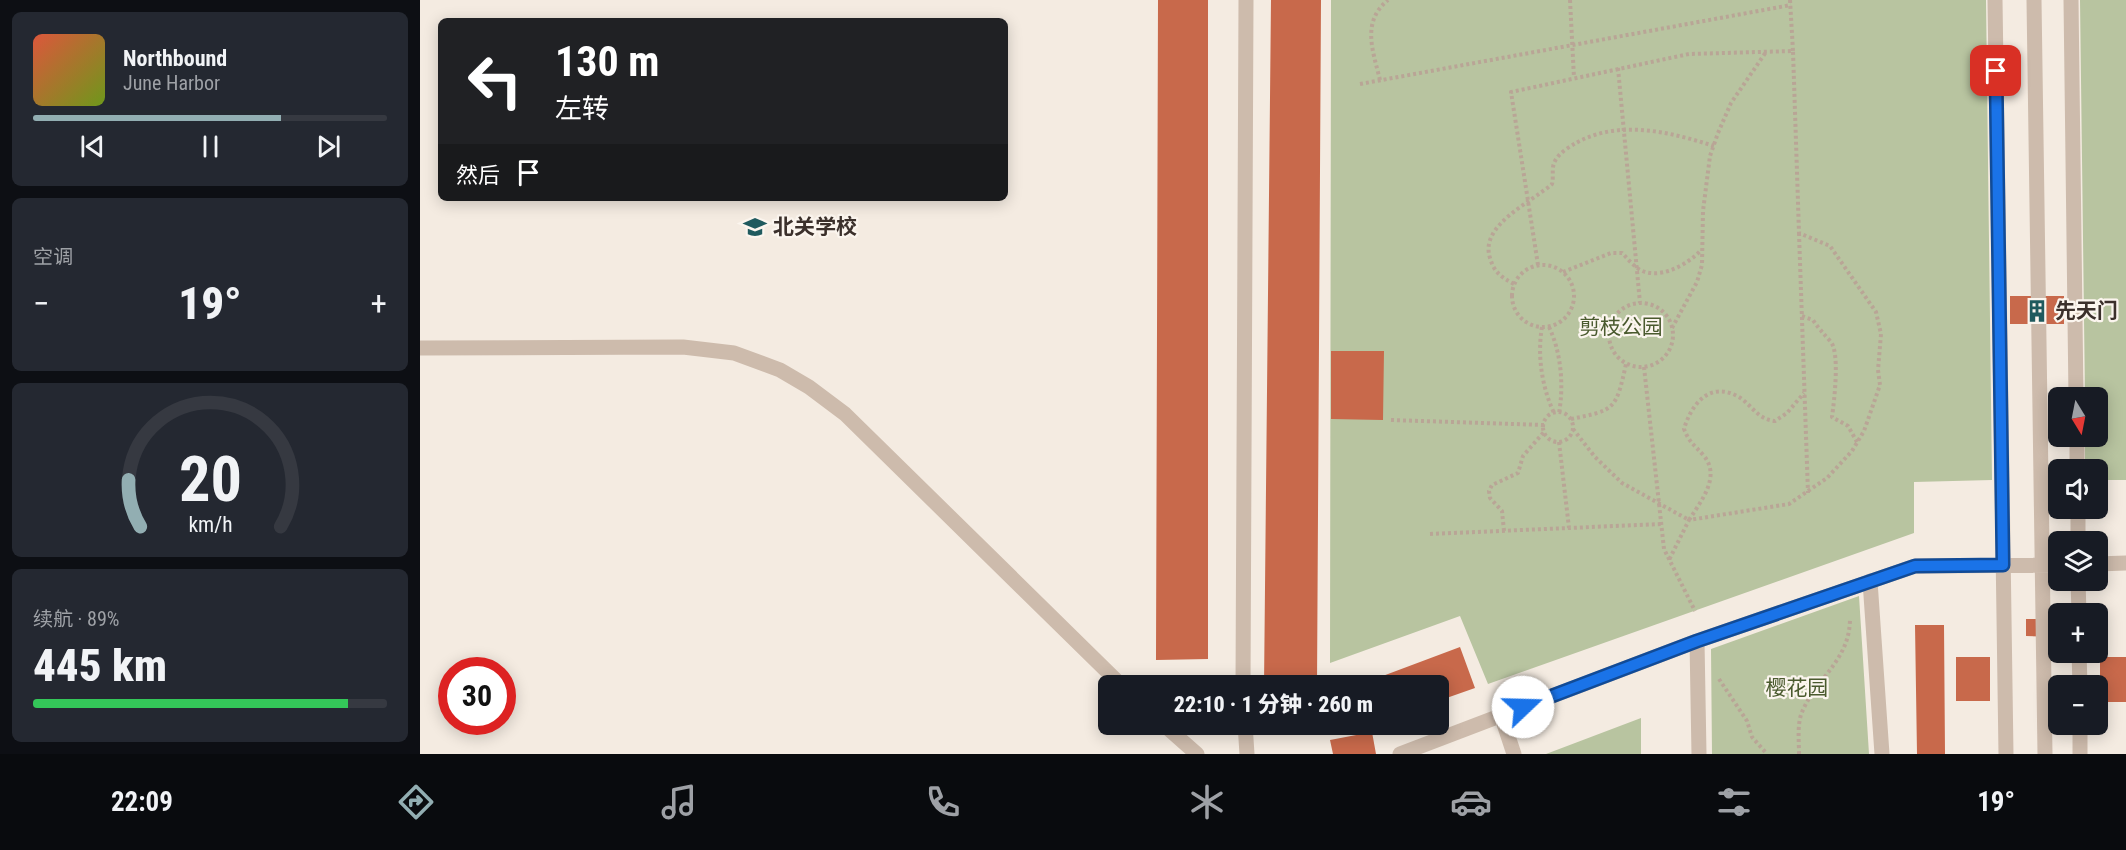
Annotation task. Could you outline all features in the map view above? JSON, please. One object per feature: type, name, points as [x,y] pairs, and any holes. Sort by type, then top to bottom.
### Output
[{"type":"street","points":[[1243,675],[1246,0]]},
{"type":"street","points":[[1995,0],[2006,754]]},
{"type":"street","points":[[2034,0],[2049,531]]},
{"type":"street","points":[[2072,0],[2076,387]]},
{"type":"street","points":[[420,348],[683,348],[734,353],[780,370],[809,387],[845,414],[1111,675]]},
{"type":"street","points":[[2108,564],[2126,563]]},
{"type":"street","points":[[1400,754],[1697,641],[1915,566],[2048,565]]},
{"type":"street","points":[[1870,581],[1882,754]]},
{"type":"street","points":[[2045,754],[2049,591]]},
{"type":"street","points":[[1697,641],[1699,754]]},
{"type":"street","points":[[1502,716],[1514,754]]},
{"type":"street","points":[[1175,735],[1197,754]]},
{"type":"street","points":[[1246,735],[1247,754]]},
{"type":"street","points":[[2080,735],[2080,754]]},
{"type":"path","points":[[1380,80],[1371,43],[1371,28],[1373,17],[1388,0]]},
{"type":"path","points":[[1570,0],[1574,78]]},
{"type":"path","points":[[1360,84],[1790,3],[1808,493]]},
{"type":"path","points":[[1672,328],[1697,282],[1702,265],[1704,201],[1714,146],[1731,103],[1767,51]]},
{"type":"path","points":[[1538,265],[1511,92],[1689,54],[1793,51]]},
{"type":"path","points":[[1618,68],[1640,303]]},
{"type":"path","points":[[1514,284],[1498,275],[1488,254],[1488,243],[1494,232],[1509,215],[1552,184],[1556,159],[1567,148],[1590,136],[1624,130],[1662,132],[1714,146]]},
{"type":"path","points":[[1571,419],[1573,429],[1595,457],[1622,483],[1689,520],[1789,504],[1827,478],[1858,442],[1880,386],[1878,370],[1881,334],[1876,312],[1830,246],[1799,233]]},
{"type":"path","points":[[1563,272],[1611,253],[1622,254],[1637,268],[1650,272],[1667,271],[1692,260],[1701,249]]},
{"type":"path","points":[[1538,265],[1555,267],[1563,272],[1574,289],[1574,299],[1566,317],[1549,327],[1529,324],[1514,309],[1511,299],[1514,284],[1524,271],[1538,265]]},
{"type":"path","points":[[1640,303],[1657,306],[1665,314],[1672,328],[1672,344],[1668,354],[1660,362],[1644,367],[1626,364],[1613,352],[1608,331],[1617,313],[1626,306],[1640,303]]},
{"type":"path","points":[[1802,316],[1813,320],[1821,334],[1831,342],[1835,354],[1835,405],[1832,417],[1848,426],[1858,442]]},
{"type":"path","points":[[1542,327],[1539,343],[1545,394],[1556,413],[1571,419],[1604,413],[1614,405],[1626,364]]},
{"type":"path","points":[[1549,327],[1556,342],[1562,393],[1556,413],[1546,418],[1544,432],[1550,439],[1559,442],[1569,438],[1573,429]]},
{"type":"path","points":[[1644,367],[1664,549],[1695,611]]},
{"type":"path","points":[[1669,560],[1709,487],[1711,471],[1704,456],[1689,443],[1684,429],[1695,402],[1710,393],[1726,393],[1737,396],[1766,420],[1775,421],[1787,413],[1804,393]]},
{"type":"path","points":[[1391,420],[1544,425]]},
{"type":"path","points":[[1504,531],[1502,511],[1490,498],[1489,491],[1492,485],[1518,473],[1523,456],[1544,432]]},
{"type":"path","points":[[1559,442],[1569,528]]},
{"type":"path","points":[[1430,534],[1661,524]]},
{"type":"path","points":[[1799,754],[1801,714],[1818,686],[1838,661],[1850,637],[1848,589]]},
{"type":"path","points":[[1718,675],[1747,721],[1752,736],[1767,754]]},
{"type":"green space","name":"剪枝公园","points":[[1331,0],[1986,0],[1992,480],[1914,482],[1914,533],[1488,684],[1460,616],[1330,663]]},
{"type":"green space","points":[[2080,0],[2126,0],[2126,480],[2108,480],[2108,459],[2085,459],[2085,447],[2108,447],[2108,387],[2085,387]]},
{"type":"green space","name":"樱花园","points":[[1859,596],[1869,754],[1712,754],[1711,649]]},
{"type":"green space","points":[[1641,718],[1641,754],[1546,754]]},
{"type":"building","points":[[1158,0],[1208,0],[1208,659],[1156,660]]},
{"type":"building","points":[[1271,0],[1321,0],[1317,675],[1264,675]]},
{"type":"building","name":"先天门","points":[[2010,296],[2064,296],[2064,324],[2010,324]]},
{"type":"building","points":[[1331,351],[1384,351],[1383,420],[1331,419]]},
{"type":"building","points":[[2026,619],[2048,619],[2048,637],[2026,636]]},
{"type":"building","points":[[1915,625],[1944,625],[1945,754],[1917,754]]},
{"type":"building","points":[[1460,647],[1475,688],[1449,697],[1449,675],[1385,675]]},
{"type":"building","points":[[1956,657],[1990,657],[1990,701],[1956,701]]},
{"type":"building","points":[[2108,657],[2126,657],[2126,702],[2108,702],[2108,675],[2100,675],[2100,663],[2108,663]]},
{"type":"building","points":[[1356,735],[1373,735],[1376,754],[1333,754],[1330,740]]},
{"type":"place","name":"北关学校","points":[[755,227]]},
{"type":"place","name":"先天门","points":[[2037,311]]},
{"type":"route","points":[[1523,707],[1697,641],[1915,566],[2003,565],[1996,71]]}]
